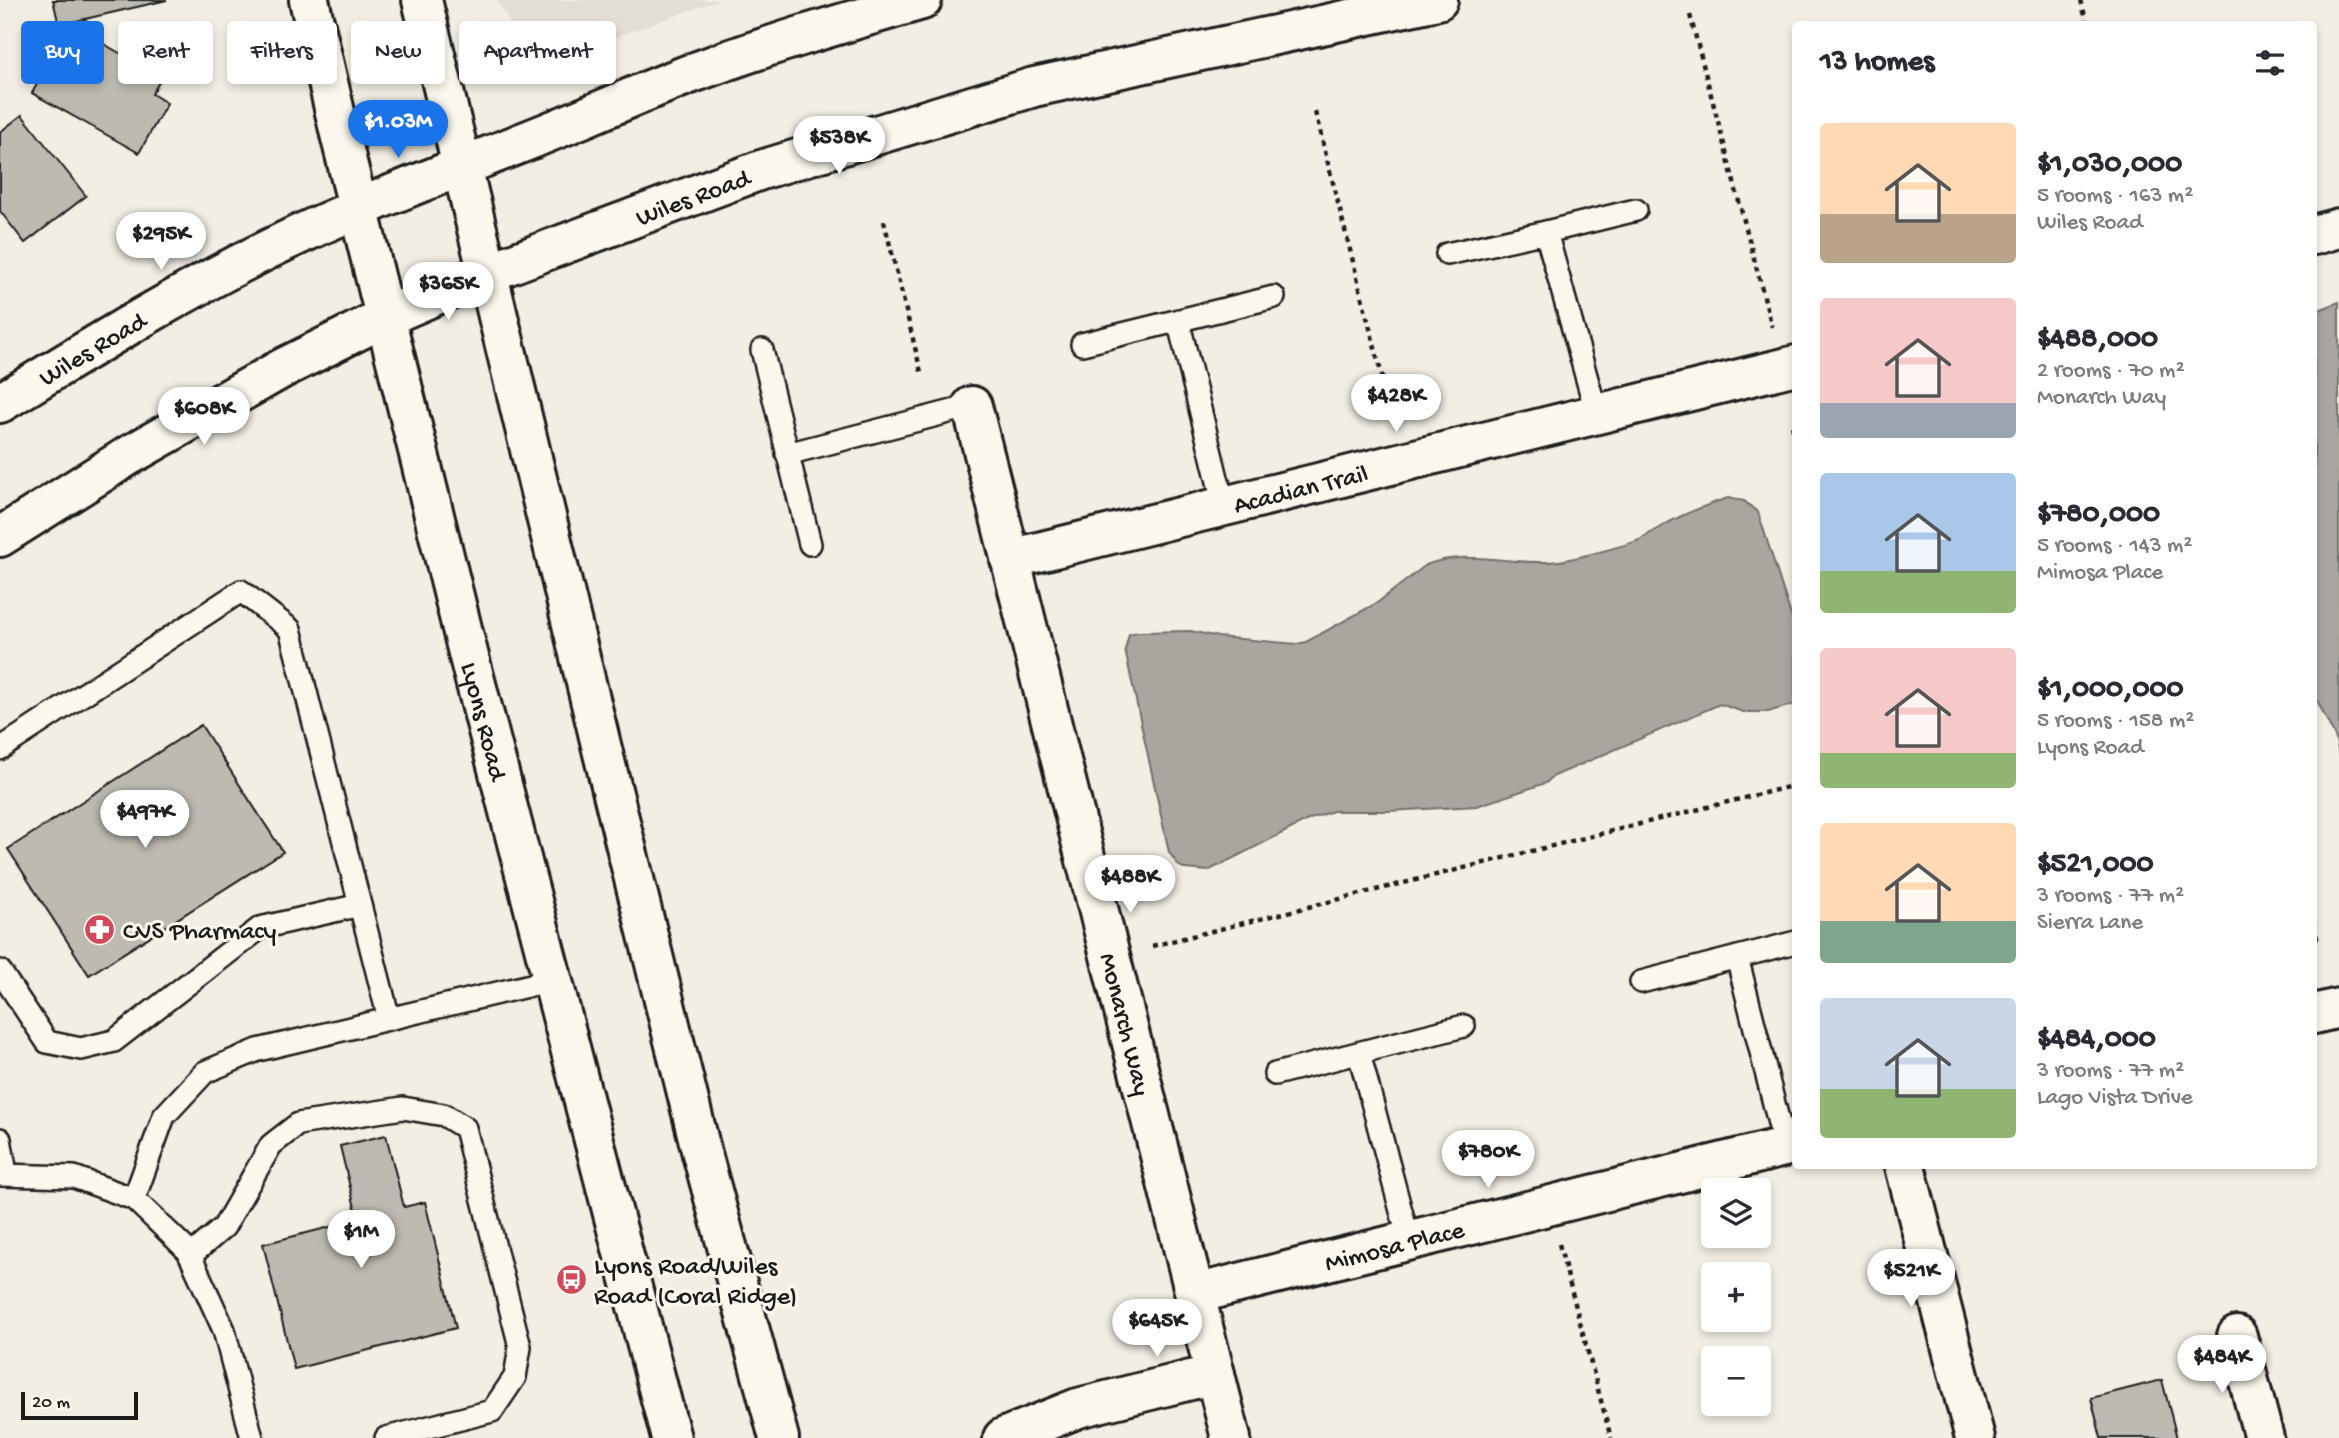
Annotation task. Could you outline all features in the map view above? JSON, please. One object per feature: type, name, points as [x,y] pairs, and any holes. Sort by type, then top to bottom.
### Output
[{"type":"main road","name":"Lyons Road","points":[[309,0],[385,317],[671,1438]]},
{"type":"main road","points":[[422,0],[601,750],[701,1150],[779,1438]]},
{"type":"main road","name":"Wiles Road","points":[[0,403],[159,306],[272,247],[358,209],[696,71],[841,23],[922,0]]},
{"type":"main road","name":"Wiles Road","points":[[0,537],[128,456],[283,368],[385,317],[487,273],[761,170],[1034,87],[1438,0]]},
{"type":"main road","points":[[2317,234],[2339,228]]},
{"type":"main road","name":"Acadian Trail","points":[[1010,559],[1792,366]]},
{"type":"main road","name":"Monarch Way","points":[[972,406],[1231,1438]]},
{"type":"main road","points":[[2317,1013],[2339,1008]]},
{"type":"main road","name":"Mimosa Place","points":[[1195,1294],[1790,1146]]},
{"type":"main road","points":[[1906,1169],[1975,1438]]},
{"type":"main road","points":[[2237,1336],[2264,1438]]},
{"type":"main road","points":[[1003,1438],[1078,1408],[1215,1374]]},
{"type":"lane","points":[[1447,254],[1636,209]]},
{"type":"lane","points":[[1546,232],[1597,415]]},
{"type":"lane","points":[[1082,344],[1274,297]]},
{"type":"lane","points":[[1178,320],[1223,506]]},
{"type":"lane","points":[[762,351],[810,544]]},
{"type":"lane","points":[[788,454],[972,406]]},
{"type":"lane","points":[[0,749],[241,591],[290,629],[389,1019]]},
{"type":"lane","points":[[0,971],[47,1042],[81,1049],[114,1041],[260,928],[360,905]]},
{"type":"lane","points":[[1641,982],[1792,943]]},
{"type":"lane","points":[[1737,957],[1790,1146]]},
{"type":"lane","points":[[134,1199],[164,1116],[205,1072],[258,1050],[552,980]]},
{"type":"lane","points":[[1275,1074],[1464,1026]]},
{"type":"lane","points":[[1359,1053],[1409,1241]]},
{"type":"lane","points":[[190,1256],[224,1227],[271,1145],[298,1124],[403,1108],[444,1115],[464,1128],[520,1347],[514,1377],[492,1411],[386,1438]]},
{"type":"lane","points":[[0,1139],[3,1174],[74,1177],[134,1199],[188,1251],[224,1330],[252,1438]]},
{"type":"path","points":[[2081,0],[2086,21]]},
{"type":"path","points":[[1690,15],[1772,327]]},
{"type":"path","points":[[1315,112],[1393,419]]},
{"type":"path","points":[[884,221],[922,376]]},
{"type":"path","points":[[1152,946],[1792,786]]},
{"type":"path","points":[[1559,1244],[1611,1438]]},
{"type":"shaded area","points":[[496,0],[719,0],[616,37],[616,21],[509,21]]},
{"type":"shaded area","points":[[2339,302],[2339,756],[2336,739],[2317,700],[2317,311]]},
{"type":"shaded area","points":[[1728,498],[1744,501],[1758,512],[1792,619],[1792,705],[1768,712],[1743,712],[1720,704],[1552,777],[1546,783],[1477,806],[1333,811],[1310,819],[1208,871],[1185,869],[1178,865],[1169,852],[1125,650],[1129,634],[1191,631],[1218,637],[1297,644],[1306,642],[1377,603],[1426,565],[1458,558],[1542,562],[1575,558],[1641,539]]},
{"type":"building","points":[[53,0],[167,0],[76,21],[58,21]]},
{"type":"building","points":[[104,44],[118,52],[118,84],[158,84],[152,94],[167,103],[139,153],[32,93],[37,84],[104,84]]},
{"type":"building","points":[[22,115],[86,196],[25,243],[0,211],[0,132]]},
{"type":"building","name":"CVS Pharmacy","points":[[201,725],[283,852],[89,975],[8,849]]},
{"type":"building","points":[[386,1135],[404,1207],[425,1202],[456,1328],[294,1369],[263,1244],[358,1220],[340,1146]]},
{"type":"building","points":[[2162,1380],[2177,1438],[2101,1438],[2091,1398]]},
{"type":"place","name":"CVS Pharmacy","points":[[100,929]]},
{"type":"place","name":"Lyons Road/Wiles Road (Coral Ridge)","points":[[571,1279]]}]
